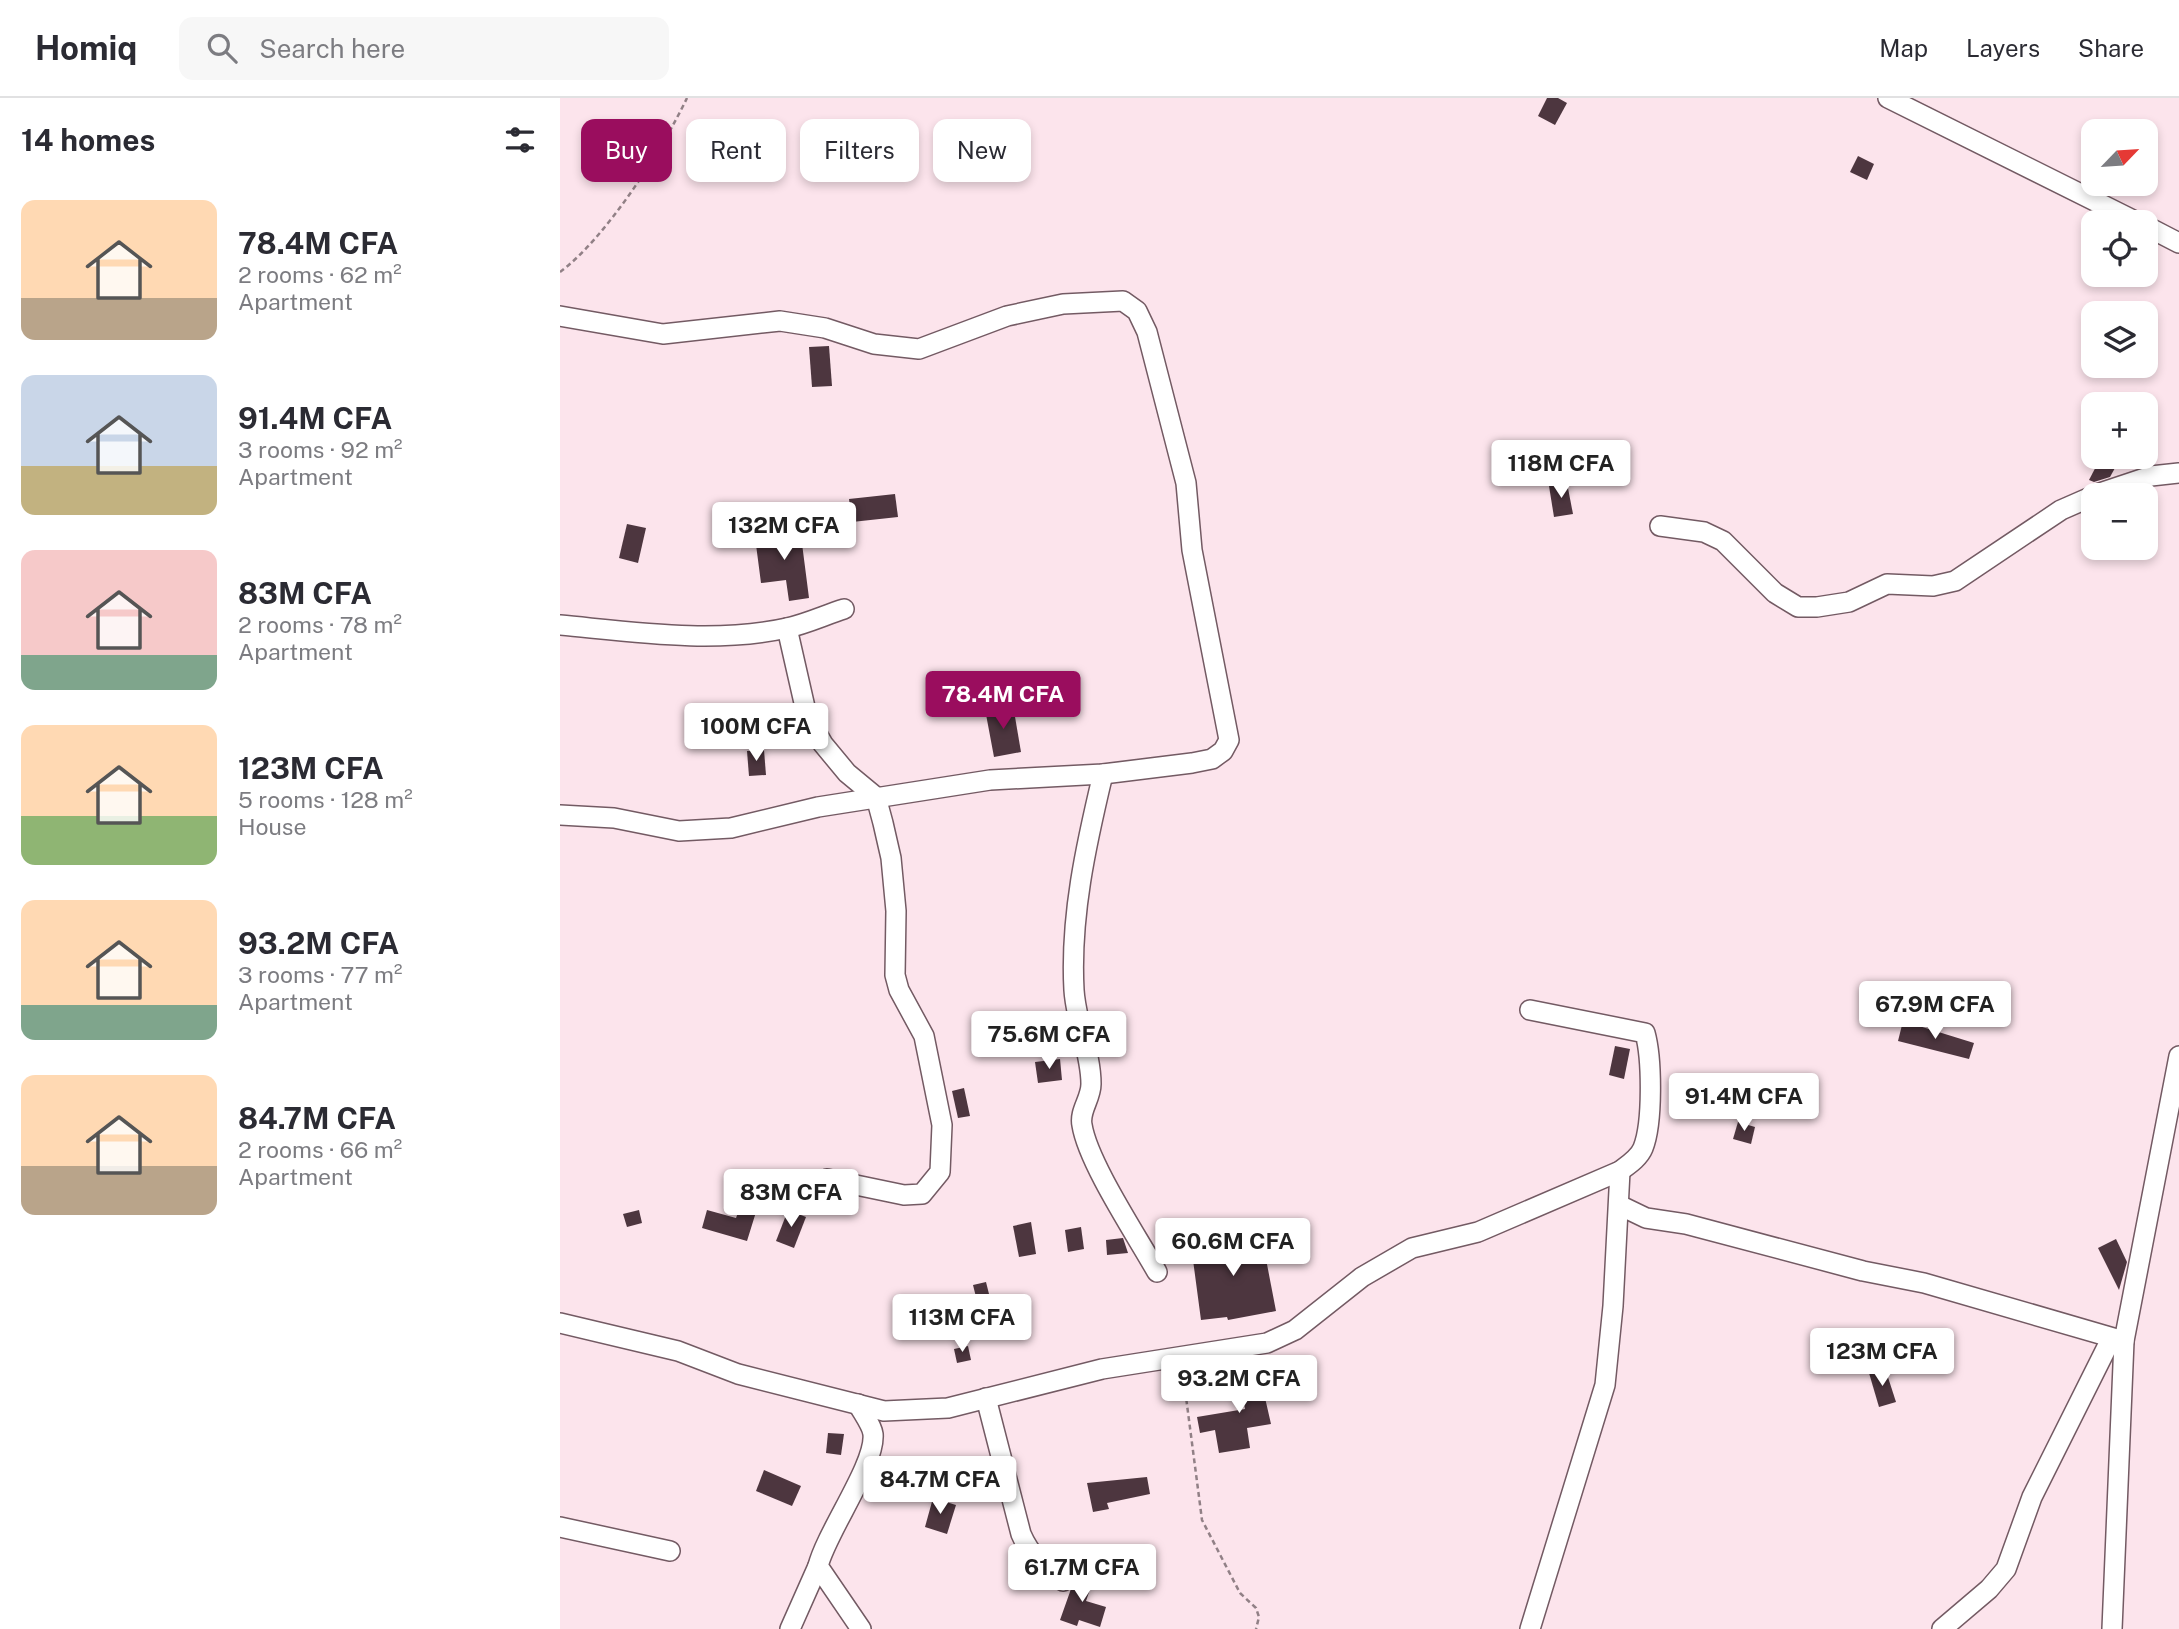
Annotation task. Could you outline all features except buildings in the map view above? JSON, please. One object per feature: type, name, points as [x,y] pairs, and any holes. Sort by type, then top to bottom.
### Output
[{"type":"street","points":[[1888,98],[2113,210]]},
{"type":"street","points":[[2158,232],[2179,243]]},
{"type":"street","points":[[560,316],[663,334],[780,321],[825,328],[874,344],[919,349],[1007,316],[1063,304],[1123,301],[1137,311],[1147,332],[1186,483],[1192,550],[1229,740],[1223,751],[1212,759],[1103,774],[990,780],[876,797],[731,828],[680,831],[614,818],[560,815]]},
{"type":"street","points":[[2130,483],[2151,476],[2179,473]]},
{"type":"street","points":[[1660,526],[1704,532],[1723,541],[1775,593],[1798,607],[1817,607],[1849,602],[1887,584],[1933,586],[1955,581],[2061,510],[2081,501]]},
{"type":"street","points":[[560,625],[645,633],[728,634],[787,628],[844,608]]},
{"type":"street","points":[[787,628],[795,652],[807,716],[823,744],[847,773],[876,797],[891,858],[896,911],[895,975],[899,990],[924,1035],[942,1125],[940,1172],[922,1194],[904,1195],[827,1179]]},
{"type":"street","points":[[1103,774],[1078,888],[1074,990],[1079,1027],[1088,1052],[1091,1087],[1081,1125],[1101,1171],[1157,1272]]},
{"type":"street","points":[[560,1323],[678,1351],[738,1374],[884,1411],[915,1412],[986,1398],[1101,1369],[1267,1343],[1295,1329],[1314,1311],[1362,1277],[1412,1248],[1478,1232],[1620,1171],[1643,1149],[1649,1092],[1645,1033],[1530,1010]]},
{"type":"street","points":[[2112,1629],[2118,1340],[2179,1056]]},
{"type":"street","points":[[1530,1629],[1605,1385],[1620,1171]]},
{"type":"street","points":[[1619,1205],[1646,1219],[1686,1224],[1863,1271],[1924,1283],[2118,1340]]},
{"type":"street","points":[[1942,1629],[1989,1589],[2006,1569],[2032,1497],[2118,1340]]},
{"type":"street","points":[[986,1398],[1020,1534],[1036,1559],[1063,1581]]},
{"type":"street","points":[[790,1629],[818,1566],[823,1546],[867,1460],[873,1434],[858,1404]]},
{"type":"street","points":[[560,1527],[670,1552]]},
{"type":"street","points":[[818,1566],[861,1629]]},
{"type":"path","points":[[560,272],[577,259],[633,188],[676,122],[687,98]]},
{"type":"path","points":[[1181,1357],[1202,1520],[1240,1593],[1256,1608],[1259,1617],[1256,1629]]}]
